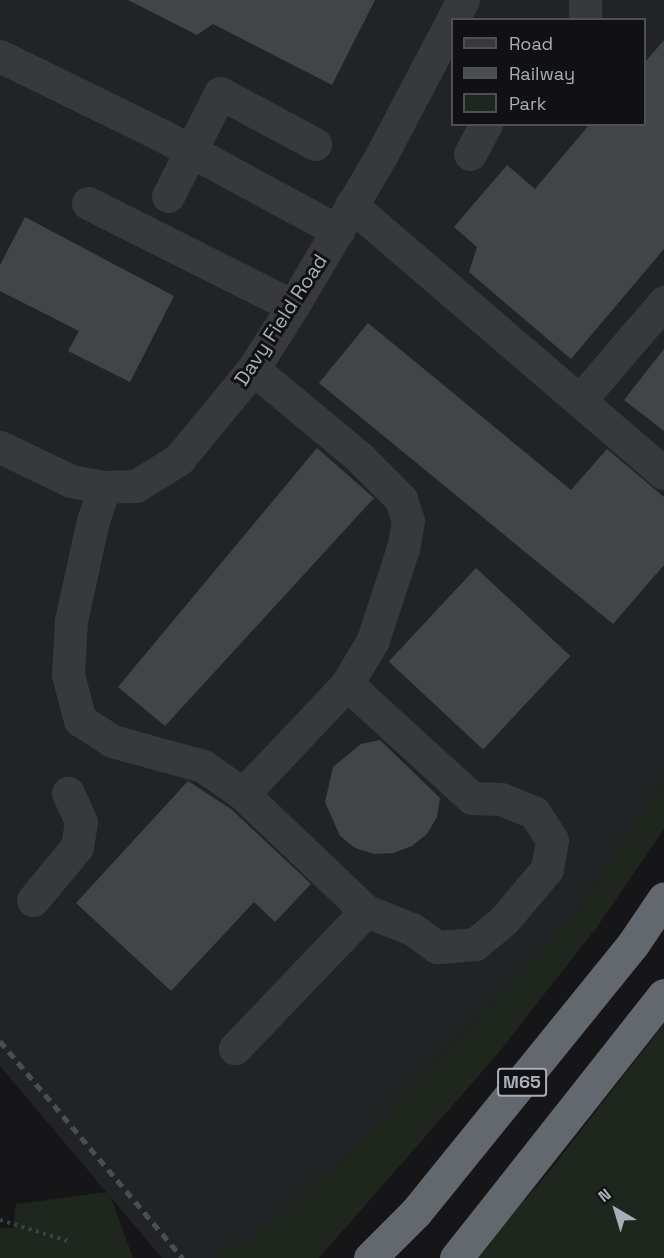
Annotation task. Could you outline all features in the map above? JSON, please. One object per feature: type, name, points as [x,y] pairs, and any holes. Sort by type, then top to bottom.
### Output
[{"type":"highway","name":"M65","points":[[370,1258],[423,1203],[633,944],[664,897]]},
{"type":"highway","name":"M65","points":[[456,1258],[664,995]]},
{"type":"street","name":"Davy Field Road","points":[[453,18],[463,0]]},
{"type":"street","points":[[585,0],[585,18]]},
{"type":"street","name":"Davy Field Road","points":[[0,447],[71,481],[104,488],[136,486],[178,459],[253,369],[293,306],[345,218],[451,22]]},
{"type":"street","points":[[0,56],[191,151],[345,218],[581,399],[664,472]]},
{"type":"street","points":[[168,196],[220,93],[315,144]]},
{"type":"street","points":[[470,154],[485,126]]},
{"type":"street","points":[[88,203],[293,306]]},
{"type":"street","points":[[581,399],[664,302]]},
{"type":"street","points":[[243,794],[347,684],[373,640],[403,548],[408,521],[401,499],[358,456],[253,369]]},
{"type":"street","points":[[104,488],[93,520],[71,621],[68,675],[80,720],[112,741],[203,766],[243,794],[366,911],[412,929],[437,947],[475,944],[504,920],[547,869],[552,840],[534,812],[501,800],[472,798],[347,684]]},
{"type":"street","points":[[33,900],[77,847],[81,822],[68,793]]},
{"type":"street","points":[[235,1048],[366,911]]},
{"type":"path","points":[[0,1220],[71,1242]]},
{"type":"shaded area","points":[[0,0],[664,0],[664,782],[575,915],[334,1169],[238,1250],[217,1258],[162,1258],[0,1066]]},
{"type":"green space","points":[[664,782],[664,829],[597,927],[495,1057],[319,1258],[217,1258],[232,1243],[238,1249],[334,1169],[575,915]]},
{"type":"green space","points":[[664,1024],[664,1258],[474,1258],[544,1178]]},
{"type":"green space","points":[[109,1192],[133,1258],[0,1258],[0,1228],[13,1228],[16,1204]]},
{"type":"building","points":[[128,0],[375,0],[332,85],[213,24],[197,35]]},
{"type":"building","points":[[664,40],[664,249],[571,359],[469,272],[477,247],[454,227],[507,165],[535,189],[588,126],[646,126],[646,61]]},
{"type":"building","points":[[25,217],[174,296],[130,382],[68,351],[79,331],[0,291],[0,265]]},
{"type":"building","points":[[368,323],[571,490],[607,449],[664,497],[664,565],[613,624],[319,383]]},
{"type":"building","points":[[664,349],[664,431],[624,400]]},
{"type":"building","points":[[317,448],[374,498],[165,726],[118,687]]},
{"type":"building","points":[[476,568],[570,656],[483,750],[389,662]]},
{"type":"building","points":[[380,740],[440,798],[437,817],[427,834],[412,846],[393,853],[374,854],[355,848],[340,836],[325,802],[333,767],[361,744]]},
{"type":"building","points":[[188,781],[231,809],[311,884],[275,922],[254,902],[171,991],[76,903]]},
{"type":"railway","points":[[0,1041],[183,1258]]}]
